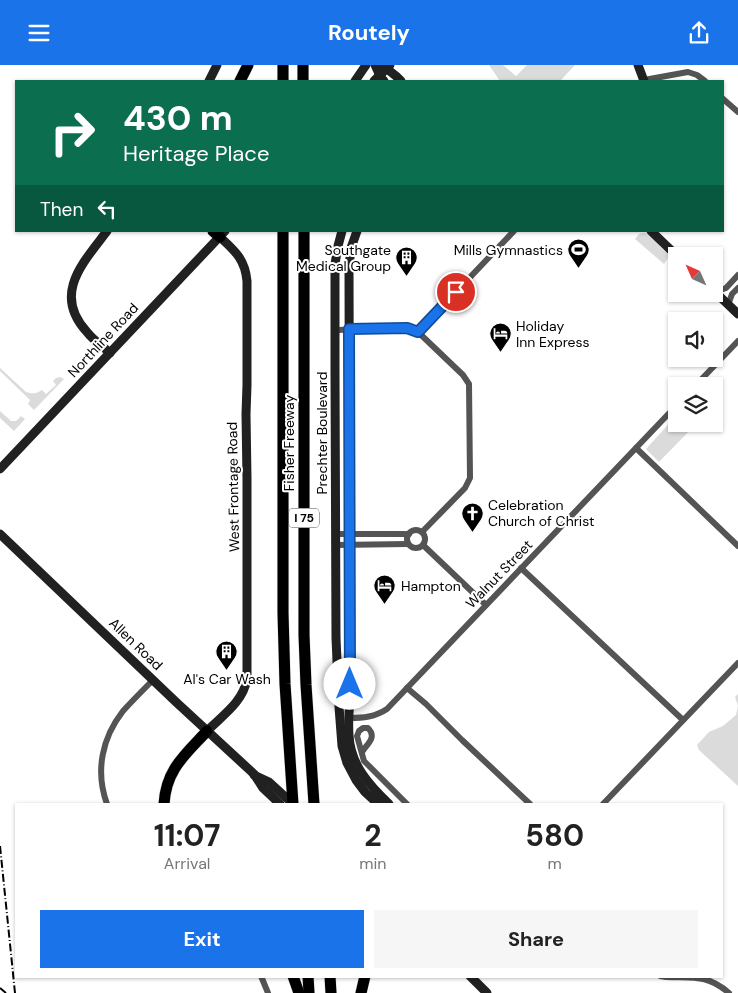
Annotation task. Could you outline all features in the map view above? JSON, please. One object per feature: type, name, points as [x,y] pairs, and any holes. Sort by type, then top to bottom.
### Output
[{"type":"highway","points":[[240,80],[248,65]]},
{"type":"highway","points":[[283,65],[283,80]]},
{"type":"highway","points":[[303,65],[303,80]]},
{"type":"highway","name":"Fisher Freeway","points":[[283,232],[283,613],[285,684],[293,803]]},
{"type":"highway","name":"Fisher Freeway","points":[[304,232],[304,635],[314,803]]},
{"type":"highway","points":[[164,803],[166,788],[171,774],[180,761],[208,731]]},
{"type":"highway","points":[[294,978],[299,993]]},
{"type":"highway","points":[[308,978],[309,993]]},
{"type":"highway","points":[[330,978],[331,993]]},
{"type":"highway","points":[[361,993],[365,978]]},
{"type":"main road","points":[[210,80],[217,65]]},
{"type":"main road","points":[[355,80],[366,65]]},
{"type":"main road","points":[[375,65],[379,79]]},
{"type":"main road","points":[[638,65],[644,80]]},
{"type":"main road","points":[[379,79],[386,66],[400,80]]},
{"type":"main road","points":[[106,232],[76,275],[71,297],[80,324],[90,336],[110,353]]},
{"type":"main road","name":"Prechter Boulevard","points":[[342,232],[335,264],[336,638],[339,707],[342,746],[347,763],[356,780],[377,803]]},
{"type":"main road","name":"Prechter Boulevard","points":[[356,232],[351,248],[349,267],[349,737],[358,768],[371,786],[388,803]]},
{"type":"main road","points":[[652,232],[668,247]]},
{"type":"main road","name":"Northline Road","points":[[0,469],[220,233]]},
{"type":"main road","name":"West Frontage Road","points":[[208,731],[238,700],[244,690],[246,679],[247,281],[244,265],[239,255],[220,233]]},
{"type":"main road","points":[[338,246],[344,243],[351,248]]},
{"type":"main road","points":[[723,300],[738,314]]},
{"type":"main road","points":[[335,373],[340,368],[344,370],[345,400],[349,408]]},
{"type":"main road","points":[[335,439],[343,445],[350,440]]},
{"type":"main road","name":"Allen Road","points":[[0,534],[254,775],[279,803]]},
{"type":"main road","points":[[336,569],[344,568],[350,572]]},
{"type":"main road","points":[[336,604],[342,608],[350,604]]},
{"type":"main road","points":[[336,638],[350,639]]},
{"type":"main road","name":"Allen Road","points":[[254,775],[269,782],[292,803]]},
{"type":"main road","points":[[472,978],[488,993]]},
{"type":"street","points":[[644,80],[688,72],[698,75],[704,80]]},
{"type":"street","points":[[724,99],[738,112]]},
{"type":"street","points":[[418,332],[513,232]]},
{"type":"street","points":[[723,288],[738,275]]},
{"type":"street","points":[[728,305],[732,294],[738,288]]},
{"type":"street","points":[[336,330],[407,328],[418,332],[463,375],[469,384],[470,478],[465,488],[422,532]]},
{"type":"street","points":[[704,377],[738,341]]},
{"type":"street","name":"Walnut Street","points":[[349,718],[370,717],[383,712],[393,703],[668,414]]},
{"type":"street","points":[[636,448],[738,546]]},
{"type":"street","points":[[336,533],[409,534],[416,530],[422,532],[426,539],[423,545],[418,548],[408,544],[336,545]]},
{"type":"street","points":[[408,544],[409,534]]},
{"type":"street","points":[[423,545],[486,605]]},
{"type":"street","points":[[522,568],[683,720]]},
{"type":"street","points":[[604,803],[738,663]]},
{"type":"street","points":[[107,803],[102,787],[101,770],[103,753],[108,737],[124,711],[153,680]]},
{"type":"street","points":[[407,688],[529,803]]},
{"type":"street","points":[[362,752],[364,761],[406,803]]},
{"type":"street","points":[[262,978],[268,993]]},
{"type":"street","points":[[704,978],[713,981],[728,993]]},
{"type":"shaded area","points":[[489,65],[503,65],[516,76],[527,65],[575,65],[561,80],[499,80]]},
{"type":"shaded area","points":[[646,233],[668,254],[664,264],[635,239],[639,234]]},
{"type":"shaded area","points":[[0,368],[26,392],[31,393],[42,390],[46,394],[56,385],[53,381],[56,378],[64,379],[34,410],[28,404],[30,400],[0,371]]},
{"type":"shaded area","points":[[0,411],[11,421],[16,421],[21,416],[25,419],[14,431],[0,418]]},
{"type":"shaded area","points":[[668,425],[668,432],[688,432],[659,462],[646,449]]},
{"type":"shaded area","points":[[738,694],[738,706],[735,697]]},
{"type":"shaded area","points":[[738,706],[738,786],[699,750],[697,745],[709,732],[723,726],[736,715]]},
{"type":"railway","points":[[0,846],[15,993]]},
{"type":"railway","points":[[0,988],[6,993]]},
{"type":"place","name":"Mills Gymnastics","points":[[579,269]]},
{"type":"place","name":"Southgate Medical Group","points":[[407,277]]},
{"type":"place","name":"Holiday Inn Express","points":[[500,353]]},
{"type":"place","name":"Celebration Church of Christ","points":[[472,532]]},
{"type":"place","name":"Hampton","points":[[385,605]]},
{"type":"place","name":"Al's Car Wash","points":[[227,670]]},
{"type":"route","points":[[350,684],[349,329],[407,328],[418,332],[456,292]]}]
